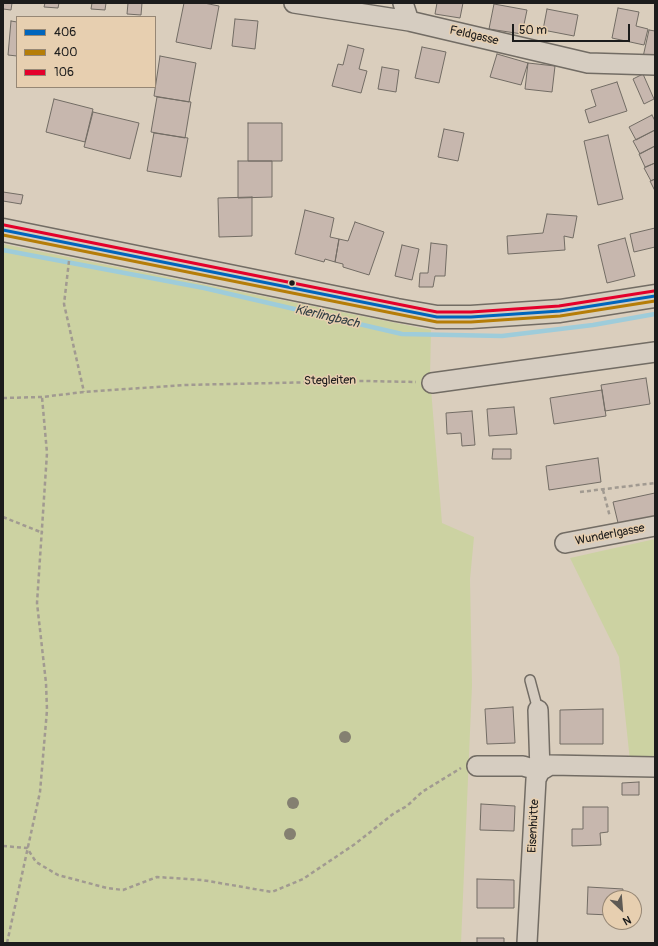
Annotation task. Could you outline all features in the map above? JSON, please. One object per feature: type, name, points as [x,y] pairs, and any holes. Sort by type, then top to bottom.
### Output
[{"type":"main road","points":[[3,230],[291,287],[398,310],[437,316],[472,317],[560,311],[655,296]]},
{"type":"street","name":"Feldgasse","points":[[294,3],[409,21],[588,63],[655,64]]},
{"type":"street","points":[[403,3],[409,21]]},
{"type":"street","points":[[432,383],[655,352]]},
{"type":"street","name":"Wunderlgasse","points":[[565,543],[614,535],[655,526]]},
{"type":"street","name":"Eisenhütte","points":[[527,943],[536,779],[540,771],[538,710]]},
{"type":"street","points":[[477,766],[523,766],[540,771],[550,765],[655,767]]},
{"type":"lane","points":[[530,680],[538,710]]},
{"type":"path","points":[[68,269],[64,304],[84,392]]},
{"type":"path","name":"Stegleiten","points":[[3,398],[42,397],[84,392],[184,385],[365,381],[432,383]]},
{"type":"path","points":[[7,943],[40,792],[47,710],[46,683],[37,603],[47,453],[42,397]]},
{"type":"path","points":[[580,492],[655,483]]},
{"type":"path","points":[[602,490],[614,535]]},
{"type":"path","points":[[3,517],[42,533]]},
{"type":"path","points":[[27,848],[36,862],[58,875],[107,888],[123,890],[157,877],[202,880],[272,892],[303,879],[355,844],[393,814],[407,806],[422,792],[465,766],[477,766]]},
{"type":"path","points":[[3,846],[27,848]]},
{"type":"green space","points":[[3,244],[431,330],[430,377],[442,523],[474,537],[470,579],[472,685],[461,943],[3,943]]},
{"type":"green space","points":[[655,539],[655,761],[630,761],[619,657],[570,558]]},
{"type":"building","points":[[3,3],[12,3],[11,10],[3,9]]},
{"type":"building","points":[[45,3],[59,3],[58,8],[44,7]]},
{"type":"building","points":[[92,3],[106,3],[105,10],[91,9]]},
{"type":"building","points":[[128,3],[142,3],[141,15],[127,14]]},
{"type":"building","points":[[184,3],[204,3],[219,6],[211,49],[176,42]]},
{"type":"building","points":[[437,3],[463,3],[460,18],[435,14]]},
{"type":"building","points":[[494,4],[527,10],[522,34],[489,29]]},
{"type":"building","points":[[618,8],[639,12],[636,26],[648,29],[644,45],[612,38]]},
{"type":"building","points":[[547,9],[578,15],[574,36],[543,30]]},
{"type":"building","points":[[235,19],[258,21],[255,49],[232,46]]},
{"type":"building","points":[[11,21],[16,22],[16,56],[8,55]]},
{"type":"building","points":[[649,30],[655,31],[655,55],[643,57]]},
{"type":"building","points":[[348,45],[364,49],[359,69],[367,71],[361,93],[332,86],[338,64],[343,65]]},
{"type":"building","points":[[422,47],[446,52],[439,83],[415,78]]},
{"type":"building","points":[[497,54],[528,63],[521,85],[490,77]]},
{"type":"building","points":[[160,56],[196,63],[189,102],[154,96]]},
{"type":"building","points":[[528,63],[555,66],[552,92],[525,89]]},
{"type":"building","points":[[382,67],[399,70],[396,92],[378,89]]},
{"type":"building","points":[[643,74],[654,99],[644,104],[633,79]]},
{"type":"building","points":[[617,82],[627,111],[589,123],[585,110],[596,106],[591,90]]},
{"type":"building","points":[[157,97],[191,102],[185,138],[151,132]]},
{"type":"building","points":[[54,99],[93,109],[85,142],[46,132]]},
{"type":"building","points":[[93,112],[139,123],[130,159],[84,147]]},
{"type":"building","points":[[652,115],[655,121],[655,130],[636,140],[629,127]]},
{"type":"building","points":[[248,123],[282,123],[282,161],[248,161]]},
{"type":"building","points":[[444,129],[464,133],[458,161],[438,157]]},
{"type":"building","points":[[655,130],[655,146],[640,154],[633,141]]},
{"type":"building","points":[[154,133],[188,138],[181,177],[147,171]]},
{"type":"building","points":[[608,135],[623,199],[598,205],[584,141]]},
{"type":"building","points":[[655,146],[655,163],[645,167],[639,154]]},
{"type":"building","points":[[238,161],[272,161],[272,197],[238,198]]},
{"type":"building","points":[[655,163],[655,179],[651,181],[644,168]]},
{"type":"building","points":[[655,179],[655,191],[650,181]]},
{"type":"building","points":[[3,192],[23,195],[21,204],[3,201]]},
{"type":"building","points":[[252,197],[252,236],[219,237],[218,198]]},
{"type":"building","points":[[305,210],[334,218],[330,237],[339,239],[335,262],[325,259],[324,262],[295,254]]},
{"type":"building","points":[[547,214],[577,216],[573,238],[564,236],[565,250],[508,254],[507,236],[543,233]]},
{"type":"building","points":[[355,222],[384,232],[369,275],[343,267],[343,264],[335,262],[339,239],[348,241]]},
{"type":"building","points":[[655,228],[655,247],[634,252],[630,234]]},
{"type":"building","points":[[625,238],[635,276],[607,283],[598,245]]},
{"type":"building","points":[[431,243],[447,245],[445,276],[435,276],[433,287],[419,287],[420,273],[428,273]]},
{"type":"building","points":[[402,245],[419,249],[412,280],[395,276]]},
{"type":"building","points":[[646,378],[650,404],[605,411],[601,385]]},
{"type":"building","points":[[602,390],[606,416],[554,424],[550,398]]},
{"type":"building","points":[[514,407],[517,434],[489,436],[487,409]]},
{"type":"building","points":[[472,411],[475,445],[462,446],[461,433],[447,434],[446,413]]},
{"type":"building","points":[[493,449],[511,449],[511,459],[492,459]]},
{"type":"building","points":[[598,458],[601,482],[549,490],[546,466]]},
{"type":"building","points":[[655,493],[655,519],[619,527],[613,502]]},
{"type":"building","points":[[513,707],[515,743],[487,744],[485,709]]},
{"type":"building","points":[[603,709],[603,744],[560,744],[560,710]]},
{"type":"building","points":[[639,782],[639,795],[622,795],[622,783]]},
{"type":"building","points":[[481,804],[515,806],[514,831],[480,830]]},
{"type":"building","points":[[583,807],[608,807],[608,832],[600,833],[601,845],[572,846],[572,829],[583,829]]},
{"type":"building","points":[[477,879],[514,880],[514,908],[477,908]]},
{"type":"building","points":[[588,887],[623,889],[602,890],[602,915],[587,914]]},
{"type":"building","points":[[477,938],[504,938],[504,943],[477,943]]},
{"type":"waterway","name":"Kierlingbach","points":[[3,250],[204,288],[402,334],[502,336],[593,325],[655,314]]},
{"type":"transit line","name":"106","points":[[4,225],[437,312],[471,312],[559,306],[654,291]]},
{"type":"transit line","name":"406","points":[[3,230],[437,317],[471,317],[560,311],[655,296]]},
{"type":"transit line","name":"400","points":[[3,235],[437,322],[471,322],[560,316],[655,301]]}]
